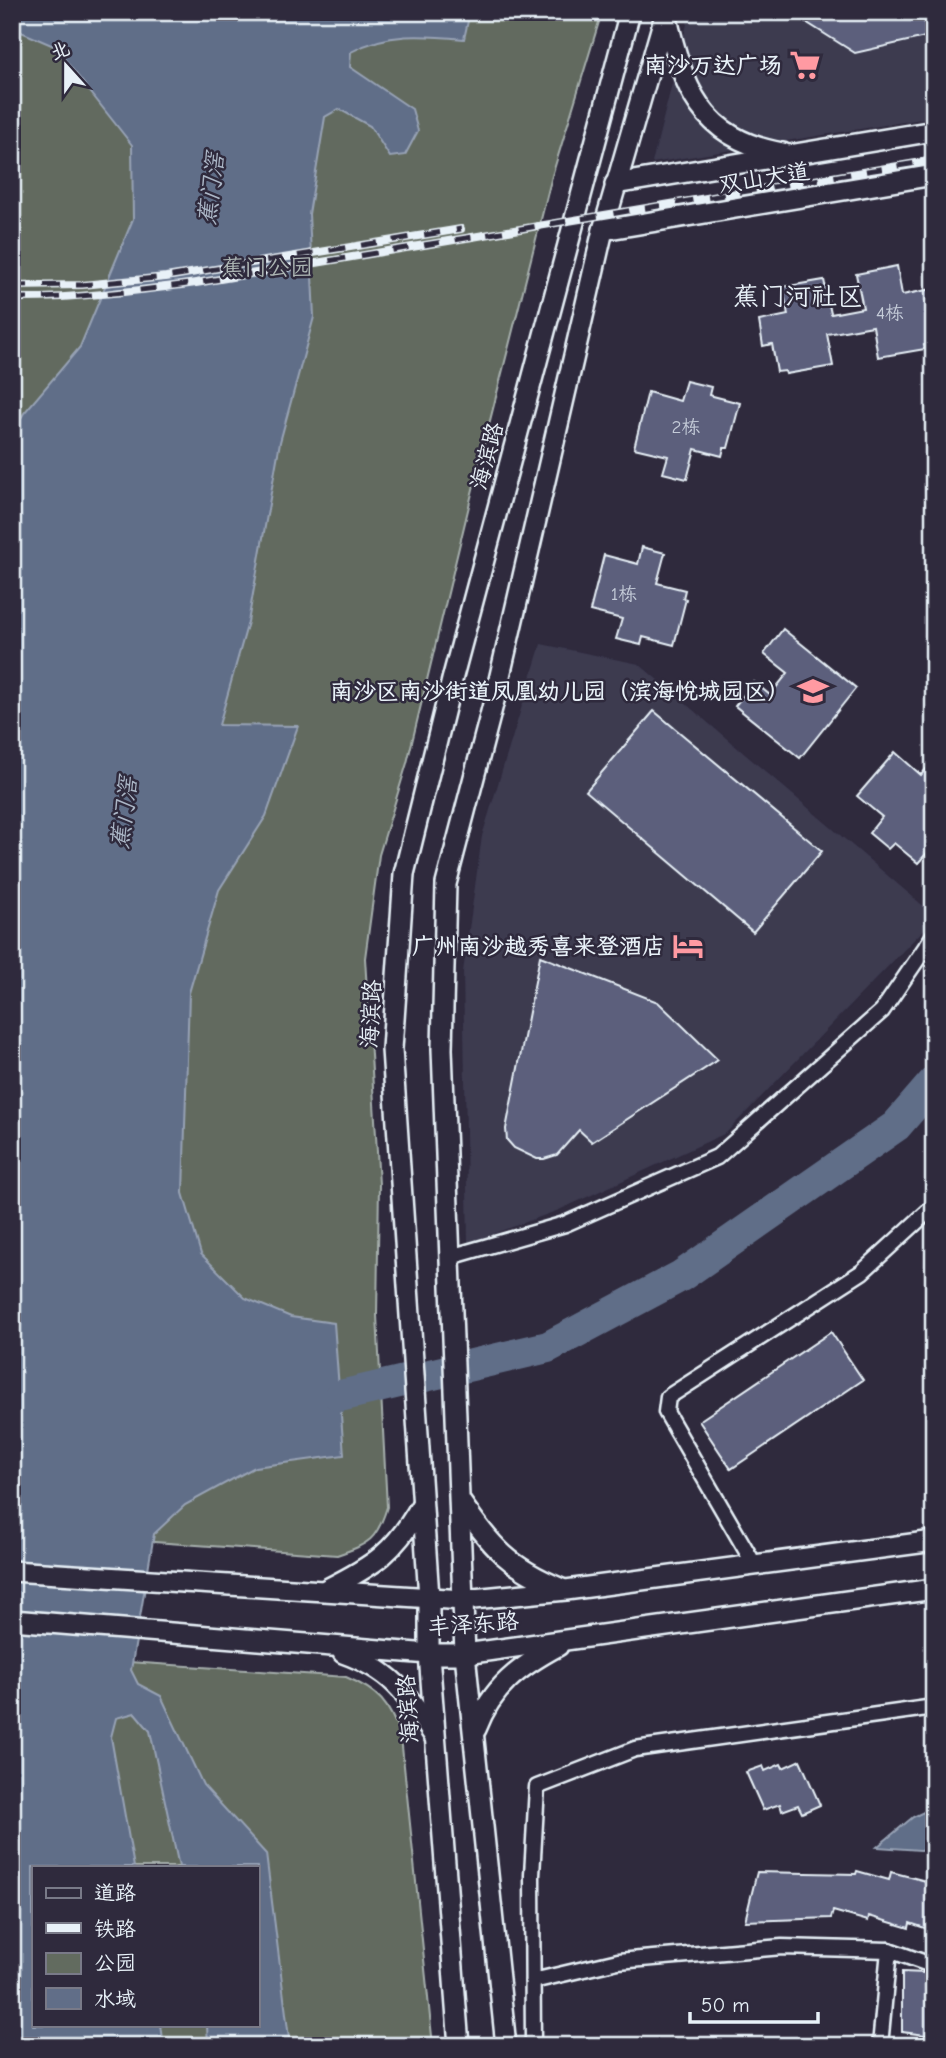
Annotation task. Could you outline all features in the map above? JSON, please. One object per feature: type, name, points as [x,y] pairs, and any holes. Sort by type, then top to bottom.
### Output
[{"type":"street","name":"海滨路","points":[[458,2046],[429,1654],[429,1597],[392,1049],[404,874],[459,653],[630,12]]},
{"type":"street","points":[[666,13],[675,51],[688,87],[702,110],[719,129],[772,151],[794,155]]},
{"type":"street","points":[[506,2046],[466,1654],[463,1600],[442,1049],[446,884],[496,693],[603,230],[666,13]]},
{"type":"street","name":"双山大道","points":[[615,184],[934,131]]},
{"type":"street","name":"双山大道","points":[[603,230],[934,175]]},
{"type":"street","points":[[450,1257],[565,1224],[718,1157],[882,1011],[934,935]]},
{"type":"street","points":[[754,1564],[666,1412],[668,1396],[862,1272],[934,1206]]},
{"type":"street","points":[[460,1501],[483,1534],[507,1560],[535,1578],[566,1590]]},
{"type":"street","points":[[324,1590],[366,1569],[391,1550],[422,1503]]},
{"type":"street","name":"丰泽东路","points":[[12,1571],[463,1600],[566,1590],[934,1541]]},
{"type":"street","name":"丰泽东路","points":[[12,1620],[429,1654],[466,1654],[934,1589]]},
{"type":"street","points":[[474,1733],[485,1707],[504,1683],[528,1662],[571,1639]]},
{"type":"street","points":[[318,1645],[364,1661],[397,1683],[435,1738]]},
{"type":"street","points":[[533,2046],[532,1875],[537,1787],[635,1749],[934,1707]]},
{"type":"street","points":[[533,1981],[618,1961],[782,1947],[889,1950],[934,1966]]},
{"type":"street","points":[[881,2040],[889,1950]]},
{"type":"shaded area","name":"南沙万达广场","points":[[690,12],[934,12],[934,117],[652,163]]},
{"type":"shaded area","name":"广州南沙越秀喜来登酒店","points":[[541,644],[639,664],[934,915],[934,919],[726,1133],[559,1210],[468,1243],[463,972],[482,836]]},
{"type":"green space","name":"蕉门公园","points":[[12,12],[602,12],[552,176],[407,763],[379,855],[365,958],[379,1184],[377,1315],[387,1507],[379,1527],[370,1539],[357,1548],[337,1555],[12,1532]]},
{"type":"green space","points":[[12,1654],[346,1677],[375,1693],[392,1715],[401,1737],[433,2046],[12,2046]]},
{"type":"water","name":"蕉门滘","points":[[12,12],[470,12],[464,39],[406,36],[378,41],[351,52],[350,67],[412,109],[418,131],[405,155],[390,157],[370,126],[339,109],[325,117],[309,214],[314,317],[280,442],[248,622],[219,725],[298,726],[266,816],[219,890],[189,993],[183,1193],[201,1254],[245,1298],[291,1317],[334,1323],[344,1455],[255,1467],[185,1505],[154,1534],[131,1670],[138,1684],[161,1696],[203,1785],[266,1854],[290,2046],[208,2046],[207,2026],[259,2026],[259,1866],[179,1866],[150,1731],[135,1713],[116,1718],[111,1737],[134,1866],[32,1866],[32,2026],[161,2026],[164,2046],[12,2046],[12,433],[24,413],[80,347],[133,219],[132,145],[54,46],[12,28]]},
{"type":"water","points":[[934,1807],[934,1851],[877,1847],[913,1817]]},
{"type":"building","points":[[790,12],[934,12],[934,35],[855,53]]},
{"type":"building","points":[[897,266],[902,295],[932,289],[934,315],[928,316],[933,344],[924,345],[925,349],[878,357],[873,326],[827,334],[833,366],[786,374],[785,371],[777,372],[772,344],[763,346],[759,321],[788,315],[783,287],[824,280],[831,314],[863,308],[856,274]]},
{"type":"building","points":[[686,381],[711,387],[709,395],[740,403],[728,448],[724,448],[722,456],[695,449],[687,479],[663,473],[668,456],[634,448],[648,392],[680,401]]},
{"type":"building","points":[[642,547],[665,553],[657,583],[685,590],[683,598],[686,599],[674,645],[643,637],[641,645],[616,639],[622,619],[590,611],[604,555],[638,564]]},
{"type":"building","name":"南沙区南沙街道凤凰幼儿园（滨海悦城园区）","points":[[783,629],[856,688],[800,758],[735,706],[754,682],[770,695],[788,673],[764,654]]},
{"type":"building","points":[[654,711],[822,851],[753,932],[586,791]]},
{"type":"building","points":[[895,752],[921,775],[934,760],[934,845],[918,863],[894,843],[888,849],[869,833],[882,817],[857,796]]},
{"type":"building","points":[[540,956],[658,1002],[718,1060],[592,1142],[579,1130],[557,1155],[544,1159],[537,1159],[514,1148],[507,1140],[506,1129]]},
{"type":"building","points":[[831,1332],[863,1380],[731,1469],[699,1421]]},
{"type":"building","points":[[800,1760],[820,1805],[802,1813],[798,1805],[782,1811],[780,1804],[763,1810],[746,1772],[763,1766],[765,1771],[781,1764],[783,1768]]},
{"type":"building","points":[[857,1871],[889,1880],[891,1872],[934,1883],[934,1931],[910,1923],[909,1928],[869,1916],[868,1921],[833,1911],[831,1918],[745,1921],[757,1872],[856,1874]]},
{"type":"building","points":[[902,1972],[926,1973],[926,1982],[934,1984],[934,2036],[902,2032]]},
{"type":"waterway","points":[[340,1396],[548,1347],[681,1276],[896,1126],[934,1082]]},
{"type":"railway","points":[[12,298],[81,296],[196,283],[934,160]]},
{"type":"railway","points":[[12,286],[82,285],[166,277],[461,229]]},
{"type":"place","name":"南沙万达广场","points":[[805,65]]},
{"type":"place","name":"南沙区南沙街道凤凰幼儿园（滨海悦城园区）","points":[[813,691]]},
{"type":"place","name":"广州南沙越秀喜来登酒店","points":[[688,946]]},
{"type":"district","name":"蕉门河社区","points":[[798,297]]}]
